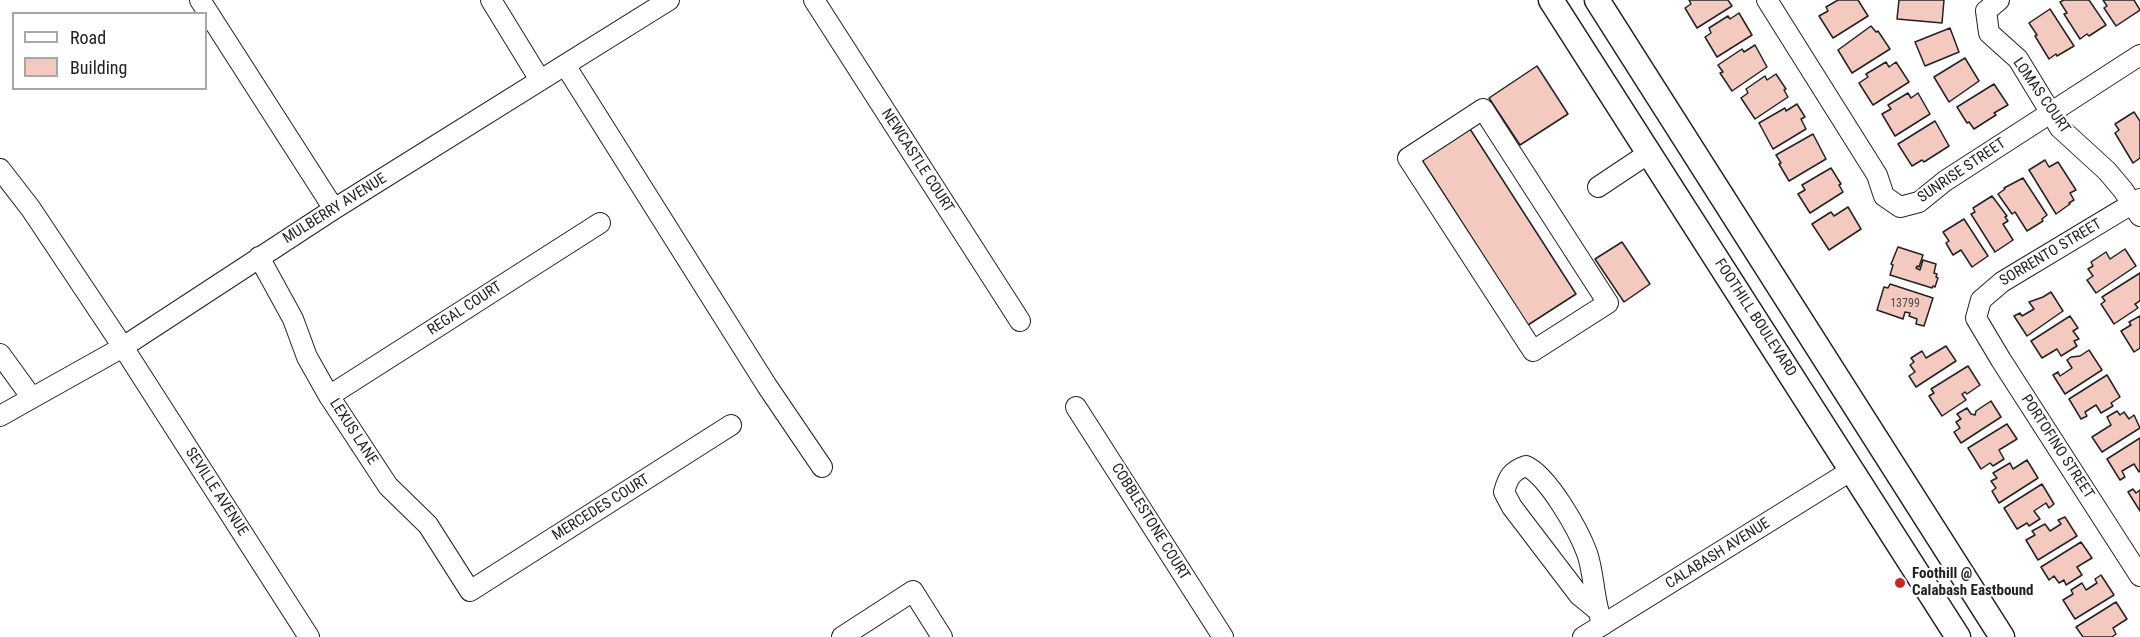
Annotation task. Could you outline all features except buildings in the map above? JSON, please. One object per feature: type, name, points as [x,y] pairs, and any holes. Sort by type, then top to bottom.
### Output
[{"type":"main road","name":"FOOTHILL BOULEVARD","points":[[1551,0],[1958,637]]},
{"type":"main road","points":[[1597,0],[2002,637]]},
{"type":"street","points":[[200,0],[334,209]]},
{"type":"street","points":[[491,0],[540,80]]},
{"type":"street","name":"MULBERRY AVENUE","points":[[1,414],[123,346],[334,209],[669,0]]},
{"type":"street","name":"NEWCASTLE COURT","points":[[814,0],[1020,321]]},
{"type":"street","name":"SUNRISE STREET","points":[[1767,0],[1877,175],[1884,196],[1900,207],[1919,202],[1945,181],[2140,55]]},
{"type":"street","name":"LOMAS COURT","points":[[1999,0],[1986,11],[1989,33],[2018,59],[2060,128],[2107,171],[2138,206]]},
{"type":"street","points":[[565,65],[767,386],[822,467]]},
{"type":"street","points":[[1483,110],[1524,173],[1608,303],[1533,351],[1408,158],[1483,110]]},
{"type":"street","points":[[1598,187],[1648,153]]},
{"type":"street","name":"SEVILLE AVENUE","points":[[0,169],[31,209],[123,346],[309,637]]},
{"type":"street","name":"SORRENTO STREET","points":[[1976,318],[1981,300],[2002,282],[2138,206]]},
{"type":"street","name":"REGAL COURT","points":[[329,396],[600,223]]},
{"type":"street","name":"LEXUS LANE","points":[[259,257],[292,319],[307,357],[329,396],[388,486],[428,525],[470,591]]},
{"type":"street","name":"PORTOFINO STREET","points":[[1976,318],[2140,576]]},
{"type":"street","points":[[0,354],[32,398]]},
{"type":"street","name":"COBBLESTONE COURT","points":[[1076,407],[1223,637]]},
{"type":"street","name":"MERCEDES COURT","points":[[470,591],[731,426]]},
{"type":"street","points":[[1526,466],[1537,471],[1559,499],[1587,553],[1599,617],[1579,595],[1512,507],[1504,492],[1514,470],[1526,466]]},
{"type":"street","name":"CALABASH AVENUE","points":[[1583,637],[1599,617],[1852,470]]},
{"type":"street","points":[[842,637],[913,591],[942,637]]},
{"type":"place","name":"Foothill @ Calabash Eastbound","points":[[1900,583]]}]
